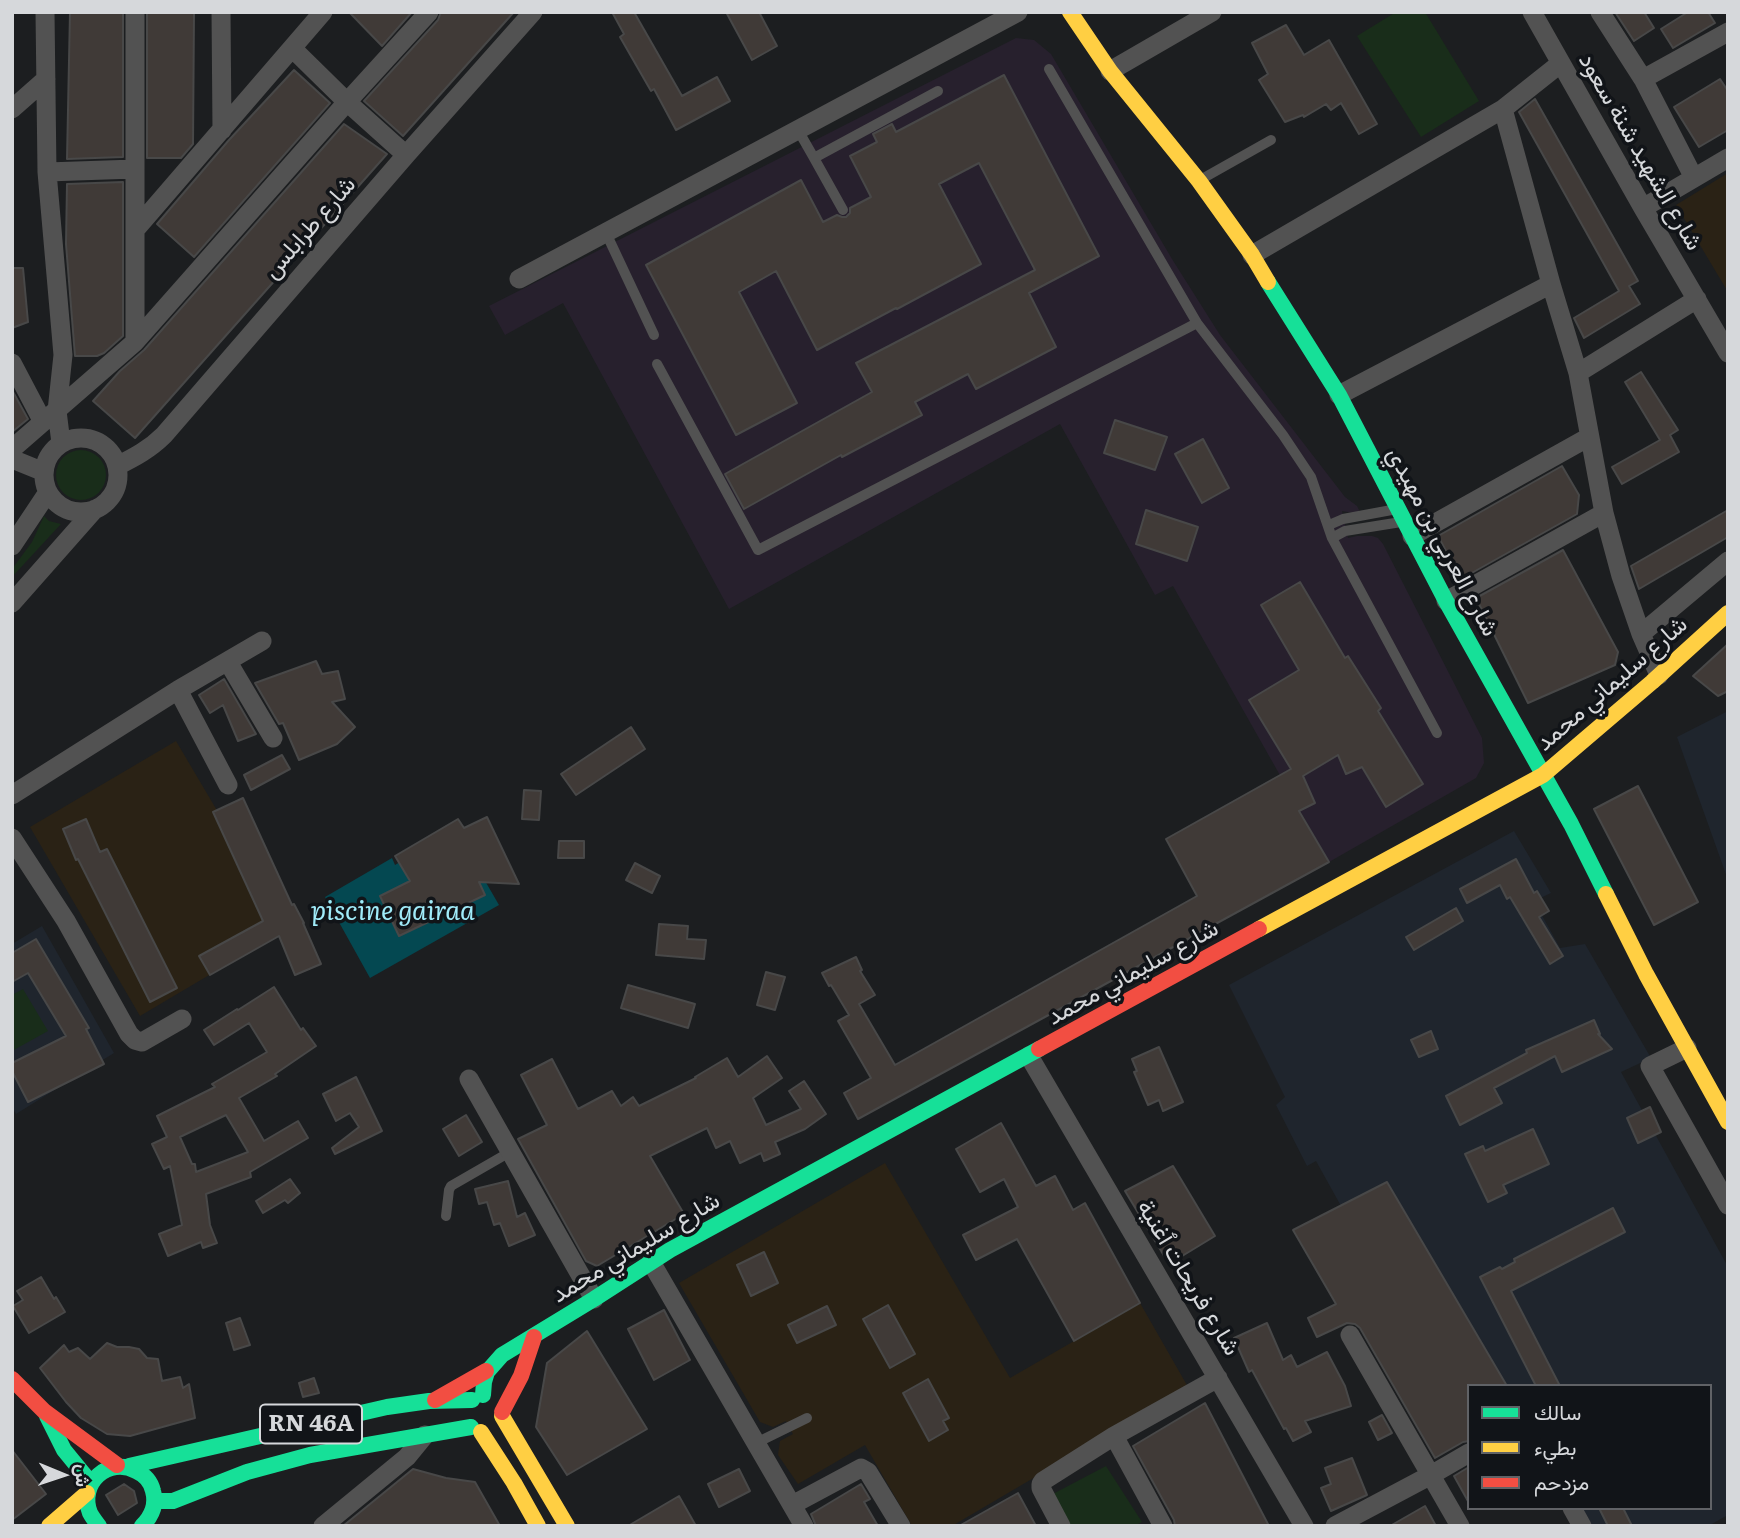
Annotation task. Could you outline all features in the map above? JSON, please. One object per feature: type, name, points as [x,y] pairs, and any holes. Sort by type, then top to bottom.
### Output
[{"type":"street","points":[[45,12],[47,172],[63,355],[50,416]]},
{"type":"street","points":[[135,12],[135,342]]},
{"type":"street","points":[[221,12],[222,130]]},
{"type":"street","points":[[135,230],[323,12]]},
{"type":"street","points":[[12,449],[135,342],[429,12]]},
{"type":"street","name":"شارع طرابلس","points":[[117,466],[136,457],[164,435],[533,12]]},
{"type":"street","points":[[519,279],[1018,12]]},
{"type":"street","name":"شارع العربي بن مهيدي","points":[[1070,12],[1111,71],[1199,181],[1252,255],[1339,395],[1446,601],[1571,824],[1646,974],[1728,1122]]},
{"type":"street","points":[[1111,71],[1212,12]]},
{"type":"street","name":"شارع الشهيد شنة سعود","points":[[1532,12],[1728,353]]},
{"type":"street","points":[[1600,12],[1643,79],[1694,178]]},
{"type":"street","points":[[1643,79],[1728,32]]},
{"type":"street","points":[[292,48],[406,155]]},
{"type":"street","points":[[1252,255],[1503,109],[1561,63]]},
{"type":"street","points":[[12,109],[46,79]]},
{"type":"street","points":[[1503,109],[1578,373],[1604,513],[1621,576],[1659,675]]},
{"type":"street","points":[[1643,208],[1728,158]]},
{"type":"street","points":[[47,172],[135,169]]},
{"type":"street","points":[[1339,395],[1552,284]]},
{"type":"street","points":[[1578,373],[1697,299]]},
{"type":"street","points":[[12,363],[50,416],[61,443]]},
{"type":"street","points":[[1405,522],[1589,437]]},
{"type":"street","points":[[12,603],[116,489],[117,466],[113,455],[105,446],[91,439],[76,438],[61,443],[47,461],[44,472],[48,492],[60,505],[77,512],[95,509]]},
{"type":"street","points":[[12,459],[44,472]]},
{"type":"street","points":[[12,546],[48,492]]},
{"type":"street","points":[[1446,601],[1604,513]]},
{"type":"street","points":[[1642,634],[1728,561]]},
{"type":"street","name":"شارع سليماني محمد","points":[[433,1401],[486,1371],[502,1355],[651,1262],[1543,775],[1728,613]]},
{"type":"street","points":[[12,795],[178,690],[262,641]]},
{"type":"street","points":[[228,662],[273,738]]},
{"type":"street","points":[[178,690],[228,785]]},
{"type":"street","points":[[12,838],[66,920],[129,1034],[142,1042],[182,1019]]},
{"type":"street","points":[[1687,1048],[1650,1066],[1728,1205]]},
{"type":"street","name":"شارع فريحات ٱغنية","points":[[1029,1056],[1304,1526]]},
{"type":"street","points":[[469,1079],[594,1300]]},
{"type":"street","points":[[651,1262],[804,1526]]},
{"type":"street","points":[[1350,1335],[1460,1526]]},
{"type":"street","points":[[476,1430],[487,1433],[498,1427],[521,1376],[534,1337]]},
{"type":"street","points":[[486,1371],[478,1398],[467,1410],[466,1416],[514,1483],[538,1526]]},
{"type":"street","points":[[1061,1526],[1041,1488],[1043,1481],[1114,1436],[1218,1378]]},
{"type":"street","points":[[12,1379],[44,1411],[123,1466],[145,1476],[151,1483],[151,1516]]},
{"type":"street","points":[[478,1398],[496,1400],[500,1405],[502,1414],[567,1526]]},
{"type":"street","name":"RN 46A","points":[[123,1466],[372,1410],[478,1398]]},
{"type":"street","points":[[44,1411],[64,1450],[89,1488],[87,1504],[90,1514],[99,1526]]},
{"type":"street","name":"RN 46A","points":[[151,1516],[200,1490],[247,1472],[310,1455],[425,1435],[476,1430]]},
{"type":"street","points":[[323,1526],[407,1457],[425,1435],[458,1444]]},
{"type":"street","points":[[1114,1436],[1157,1524]]},
{"type":"street","points":[[474,1452],[514,1483]]},
{"type":"street","points":[[1335,1526],[1467,1454]]},
{"type":"street","points":[[49,1526],[89,1488],[98,1474],[107,1468],[123,1466]]},
{"type":"street","points":[[792,1505],[861,1468],[868,1472],[901,1526]]},
{"type":"street","points":[[1573,1510],[1582,1526]]},
{"type":"lane","points":[[1049,68],[1197,323],[1283,435],[1311,477],[1332,538],[1437,733]]},
{"type":"lane","points":[[814,158],[938,91]]},
{"type":"lane","points":[[798,130],[843,210]]},
{"type":"lane","points":[[1199,181],[1271,140]]},
{"type":"lane","points":[[606,233],[654,335]]},
{"type":"lane","points":[[657,363],[758,550],[1197,323]]},
{"type":"lane","points":[[1329,525],[1343,519],[1405,522]]},
{"type":"lane","points":[[1332,538],[1345,531],[1405,522]]},
{"type":"lane","points":[[446,1216],[451,1186],[510,1152]]},
{"type":"lane","points":[[756,1443],[807,1418]]},
{"type":"shaded area","points":[[1016,38],[1034,40],[1051,54],[1220,335],[1345,497],[1357,506],[1359,514],[1342,511],[1348,538],[1372,536],[1383,544],[1482,738],[1484,763],[1476,778],[1329,862],[1173,586],[1155,595],[1060,424],[729,609],[563,303],[505,335],[489,306]]},
{"type":"shaded area","points":[[1728,173],[1728,292],[1676,205]]},
{"type":"shaded area","points":[[1728,711],[1728,880],[1677,737]]},
{"type":"shaded area","points":[[176,741],[287,929],[140,1016],[30,827]]},
{"type":"shaded area","points":[[1514,831],[1551,893],[1534,901],[1560,948],[1585,944],[1651,1058],[1621,1072],[1728,1267],[1728,1515],[1708,1526],[1589,1526],[1579,1510],[1712,1510],[1712,1384],[1506,1384],[1388,1183],[1341,1206],[1316,1161],[1307,1166],[1276,1105],[1285,1097],[1229,985]]},
{"type":"shaded area","points":[[42,926],[114,1053],[16,1114],[12,1107],[12,944]]},
{"type":"shaded area","points":[[885,1163],[1010,1378],[1140,1303],[1188,1387],[952,1526],[912,1526],[865,1445],[798,1484],[778,1455],[780,1441],[793,1434],[786,1421],[773,1427],[760,1422],[679,1283]]},
{"type":"green space","points":[[1396,12],[1425,12],[1479,101],[1421,137],[1357,36]]},
{"type":"green space","points":[[81,450],[98,458],[106,475],[98,492],[81,500],[64,492],[56,475],[64,458]]},
{"type":"green space","points":[[44,516],[49,521],[61,524],[12,577],[12,569],[32,542]]},
{"type":"green space","points":[[23,989],[48,1031],[12,1051],[12,995]]},
{"type":"green space","points":[[1106,1466],[1142,1522],[1134,1526],[1067,1526],[1049,1496]]},
{"type":"water","name":"piscine gairaa","points":[[455,829],[499,905],[370,978],[325,897],[392,858],[395,865]]},
{"type":"building","points":[[70,12],[123,12],[123,157],[67,159]]},
{"type":"building","points":[[147,12],[194,12],[193,144],[181,158],[147,158]]},
{"type":"building","points":[[349,12],[412,12],[382,46]]},
{"type":"building","points":[[441,12],[514,12],[403,136],[364,101],[438,20]]},
{"type":"building","points":[[612,12],[634,12],[682,96],[717,77],[730,101],[676,130],[654,89],[651,91],[620,37],[624,34]]},
{"type":"building","points":[[726,12],[759,12],[777,46],[752,60]]},
{"type":"building","points":[[1615,12],[1644,12],[1654,28],[1634,41]]},
{"type":"building","points":[[1688,12],[1708,12],[1715,23],[1673,48],[1661,29]]},
{"type":"building","points":[[1286,25],[1304,55],[1329,40],[1377,124],[1359,134],[1341,103],[1331,110],[1326,104],[1304,117],[1303,115],[1285,122],[1259,80],[1268,74],[1252,43]]},
{"type":"building","points":[[294,70],[330,103],[194,257],[157,224]]},
{"type":"building","points":[[1004,75],[1099,256],[1029,293],[1056,347],[976,389],[968,374],[915,402],[922,415],[842,457],[841,455],[744,509],[725,474],[872,392],[856,363],[1035,270],[979,163],[939,184],[981,264],[897,309],[817,350],[776,271],[739,292],[797,403],[736,435],[646,265],[801,180],[823,222],[837,215],[846,217],[850,208],[871,197],[850,156],[877,142],[873,134],[892,124],[896,132]]},
{"type":"building","points":[[1720,79],[1728,91],[1728,130],[1699,147],[1674,107]]},
{"type":"building","points":[[1535,99],[1638,281],[1629,286],[1640,304],[1584,338],[1574,318],[1619,291],[1519,112]]},
{"type":"building","points":[[344,124],[387,154],[135,438],[93,401],[120,371],[144,350]]},
{"type":"building","points":[[123,182],[123,336],[97,356],[75,356],[66,244],[67,184]]},
{"type":"building","points":[[12,268],[23,268],[28,322],[12,328]]},
{"type":"building","points":[[1641,372],[1678,430],[1670,435],[1679,452],[1622,484],[1612,467],[1660,440],[1625,382]]},
{"type":"building","points":[[12,390],[28,419],[12,432]]},
{"type":"building","points":[[1115,420],[1167,437],[1155,470],[1104,453]]},
{"type":"building","points":[[1203,439],[1229,488],[1202,503],[1175,454]]},
{"type":"building","points":[[1562,466],[1579,495],[1577,514],[1461,579],[1438,536]]},
{"type":"building","points":[[1146,510],[1198,527],[1187,561],[1136,544]]},
{"type":"building","points":[[1728,510],[1728,537],[1639,589],[1631,566]]},
{"type":"building","points":[[1563,550],[1618,652],[1615,665],[1528,703],[1476,598]]},
{"type":"building","points":[[1300,582],[1345,658],[1348,656],[1381,708],[1378,711],[1423,784],[1386,807],[1362,767],[1346,774],[1338,755],[1303,776],[1315,803],[1299,811],[1329,862],[858,1119],[844,1093],[871,1078],[838,1021],[849,1015],[822,973],[856,957],[862,970],[860,971],[875,995],[859,1004],[895,1065],[1197,896],[1166,839],[1291,769],[1249,700],[1299,670],[1261,605]]},
{"type":"building","points":[[1728,644],[1728,691],[1718,696],[1693,676]]},
{"type":"building","points":[[316,661],[322,674],[338,671],[345,699],[332,702],[355,727],[337,744],[299,760],[283,723],[279,724],[255,683]]},
{"type":"building","points":[[224,679],[256,734],[238,741],[223,705],[210,713],[199,695]]},
{"type":"building","points":[[631,727],[645,749],[576,795],[561,774]]},
{"type":"building","points":[[282,755],[290,769],[251,790],[244,775]]},
{"type":"building","points":[[1638,786],[1698,902],[1654,925],[1594,809]]},
{"type":"building","points":[[524,790],[541,791],[539,820],[522,819]]},
{"type":"building","points":[[243,798],[321,964],[295,975],[279,936],[210,975],[199,956],[263,921],[213,812]]},
{"type":"building","points":[[487,817],[519,884],[479,882],[485,895],[399,936],[380,896],[410,881],[395,856],[458,819],[464,828]]},
{"type":"building","points":[[86,819],[100,852],[107,849],[177,988],[150,1002],[78,859],[76,860],[63,829]]},
{"type":"building","points":[[559,841],[584,841],[584,858],[558,858]]},
{"type":"building","points":[[1516,859],[1534,893],[1537,891],[1549,911],[1539,917],[1563,956],[1550,964],[1500,885],[1467,903],[1460,889]]},
{"type":"building","points":[[635,863],[660,876],[652,893],[626,880]]},
{"type":"building","points":[[1456,908],[1463,921],[1414,950],[1406,937]]},
{"type":"building","points":[[659,924],[688,926],[687,939],[706,940],[704,959],[656,955]]},
{"type":"building","points":[[36,939],[89,1028],[86,1029],[104,1064],[28,1102],[12,1071],[12,1063],[66,1036],[28,973],[12,982],[12,953]]},
{"type":"building","points":[[766,972],[785,977],[775,1010],[757,1005]]},
{"type":"building","points":[[628,985],[695,1004],[688,1028],[621,1008]]},
{"type":"building","points":[[274,987],[301,1030],[303,1028],[316,1046],[275,1074],[277,1076],[239,1098],[264,1141],[298,1121],[308,1138],[250,1172],[251,1177],[206,1194],[210,1225],[217,1243],[203,1248],[201,1242],[168,1256],[159,1234],[182,1225],[170,1166],[164,1169],[152,1144],[167,1137],[157,1116],[215,1087],[212,1084],[267,1052],[249,1023],[214,1045],[204,1030]],"holes":[[[226,1115],[248,1152],[196,1172],[195,1164],[192,1164],[180,1137]]]},
{"type":"building","points":[[1594,1020],[1598,1034],[1612,1049],[1562,1072],[1555,1056],[1494,1088],[1502,1103],[1460,1125],[1446,1096],[1527,1053],[1526,1050]]},
{"type":"building","points":[[1431,1031],[1438,1049],[1419,1057],[1411,1040]]},
{"type":"building","points":[[1159,1047],[1183,1102],[1163,1111],[1159,1100],[1148,1105],[1134,1072],[1137,1071],[1132,1059]]},
{"type":"building","points":[[767,1056],[782,1078],[753,1098],[766,1125],[801,1109],[789,1091],[804,1081],[826,1114],[805,1129],[775,1142],[780,1154],[764,1161],[761,1153],[740,1163],[730,1141],[716,1148],[707,1128],[650,1156],[684,1214],[597,1266],[586,1261],[518,1139],[547,1125],[521,1075],[552,1059],[578,1109],[612,1091],[621,1106],[633,1097],[639,1106],[696,1078],[727,1058],[738,1077]]},
{"type":"building","points":[[356,1077],[382,1131],[335,1154],[332,1148],[359,1127],[350,1113],[336,1121],[323,1094]]},
{"type":"building","points":[[1650,1107],[1661,1132],[1638,1143],[1627,1118]]},
{"type":"building","points":[[466,1115],[482,1142],[459,1156],[443,1129]]},
{"type":"building","points":[[1001,1123],[1036,1186],[1055,1176],[1073,1210],[1085,1203],[1140,1303],[1074,1341],[1017,1239],[976,1260],[963,1235],[1018,1207],[1004,1179],[980,1192],[956,1149]]},
{"type":"building","points":[[1533,1129],[1549,1164],[1503,1185],[1507,1193],[1488,1202],[1465,1154],[1483,1146],[1485,1151]]},
{"type":"building","points":[[1173,1166],[1215,1236],[1169,1264],[1125,1191]]},
{"type":"building","points":[[290,1179],[300,1193],[288,1203],[285,1200],[263,1213],[256,1201]]},
{"type":"building","points":[[508,1181],[517,1217],[525,1213],[535,1235],[509,1246],[500,1223],[494,1225],[487,1202],[479,1204],[475,1189]]},
{"type":"building","points":[[1387,1182],[1506,1384],[1467,1384],[1467,1441],[1435,1458],[1360,1328],[1355,1324],[1347,1323],[1317,1337],[1308,1318],[1336,1304],[1293,1230]]},
{"type":"building","points":[[1613,1208],[1625,1232],[1511,1291],[1559,1384],[1535,1384],[1480,1277],[1500,1267],[1502,1269],[1515,1262],[1514,1259]]},
{"type":"building","points":[[764,1252],[778,1283],[751,1296],[737,1265]]},
{"type":"building","points":[[41,1277],[65,1312],[29,1333],[13,1306],[23,1300],[17,1291]]},
{"type":"building","points":[[888,1305],[915,1354],[890,1368],[863,1319]]},
{"type":"building","points":[[827,1306],[836,1325],[797,1343],[788,1325]]},
{"type":"building","points":[[664,1310],[690,1360],[654,1380],[628,1329]]},
{"type":"building","points":[[240,1318],[250,1345],[234,1350],[226,1323]]},
{"type":"building","points":[[1267,1323],[1283,1360],[1291,1355],[1297,1367],[1327,1352],[1345,1386],[1351,1406],[1305,1421],[1311,1432],[1293,1441],[1252,1370],[1249,1372],[1234,1338]]},
{"type":"building","points":[[587,1331],[647,1429],[567,1475],[536,1427],[547,1363]]},
{"type":"building","points":[[107,1343],[139,1349],[147,1358],[158,1359],[162,1381],[180,1377],[183,1388],[189,1384],[195,1418],[130,1436],[107,1434],[81,1418],[40,1368],[64,1345],[69,1352],[78,1348],[90,1359]]},
{"type":"building","points":[[314,1378],[319,1393],[303,1397],[299,1383]]},
{"type":"building","points":[[928,1379],[949,1418],[943,1421],[948,1430],[929,1441],[903,1393]]},
{"type":"building","points":[[1205,1403],[1269,1526],[1175,1526],[1133,1446]]},
{"type":"building","points":[[1382,1415],[1392,1433],[1378,1440],[1369,1422]]},
{"type":"building","points":[[12,1450],[46,1494],[12,1520]]},
{"type":"building","points":[[1352,1458],[1367,1495],[1331,1511],[1321,1488],[1331,1484],[1325,1468]]},
{"type":"building","points":[[1467,1468],[1467,1499],[1454,1476]]},
{"type":"building","points":[[413,1469],[475,1482],[500,1526],[343,1526]]},
{"type":"building","points":[[739,1469],[750,1491],[719,1507],[708,1484]]},
{"type":"building","points":[[124,1484],[134,1491],[137,1503],[118,1515],[106,1495]]},
{"type":"building","points":[[861,1484],[870,1499],[864,1502],[878,1526],[816,1526],[811,1514]]},
{"type":"building","points":[[1018,1493],[1036,1526],[959,1526]]},
{"type":"building","points":[[679,1496],[696,1526],[628,1526]]},
{"type":"building","points":[[1425,1506],[1436,1526],[1390,1526]]},
{"type":"building","points":[[1600,1510],[1624,1510],[1632,1526],[1608,1526]]},
{"type":"traffic: fast","points":[[1268,282],[1339,395],[1446,601],[1571,824],[1606,894]]},
{"type":"traffic: fast","points":[[483,1395],[487,1372],[502,1355],[670,1250],[1039,1049]]},
{"type":"traffic: fast","points":[[129,1466],[387,1407],[429,1401],[472,1400]]},
{"type":"traffic: fast","points":[[47,1416],[64,1450],[91,1483]]},
{"type":"traffic: fast","points":[[155,1501],[173,1501],[247,1472],[310,1455],[471,1427]]},
{"type":"traffic: fast","points":[[99,1526],[90,1513],[88,1492],[98,1475],[116,1467],[136,1471],[151,1485],[154,1506],[142,1526]]},
{"type":"traffic: slow","points":[[1070,12],[1110,71],[1199,181],[1268,282]]},
{"type":"traffic: slow","points":[[1259,929],[1543,775],[1728,613]]},
{"type":"traffic: slow","points":[[1606,894],[1646,974],[1728,1122]]},
{"type":"traffic: slow","points":[[502,1416],[567,1526]]},
{"type":"traffic: slow","points":[[481,1432],[538,1526]]},
{"type":"traffic: slow","points":[[49,1526],[87,1493]]},
{"type":"traffic: jam","points":[[1039,1049],[1259,929]]},
{"type":"traffic: jam","points":[[502,1412],[521,1376],[534,1337]]},
{"type":"traffic: jam","points":[[435,1400],[486,1371]]},
{"type":"traffic: jam","points":[[12,1379],[44,1411],[117,1465]]}]
